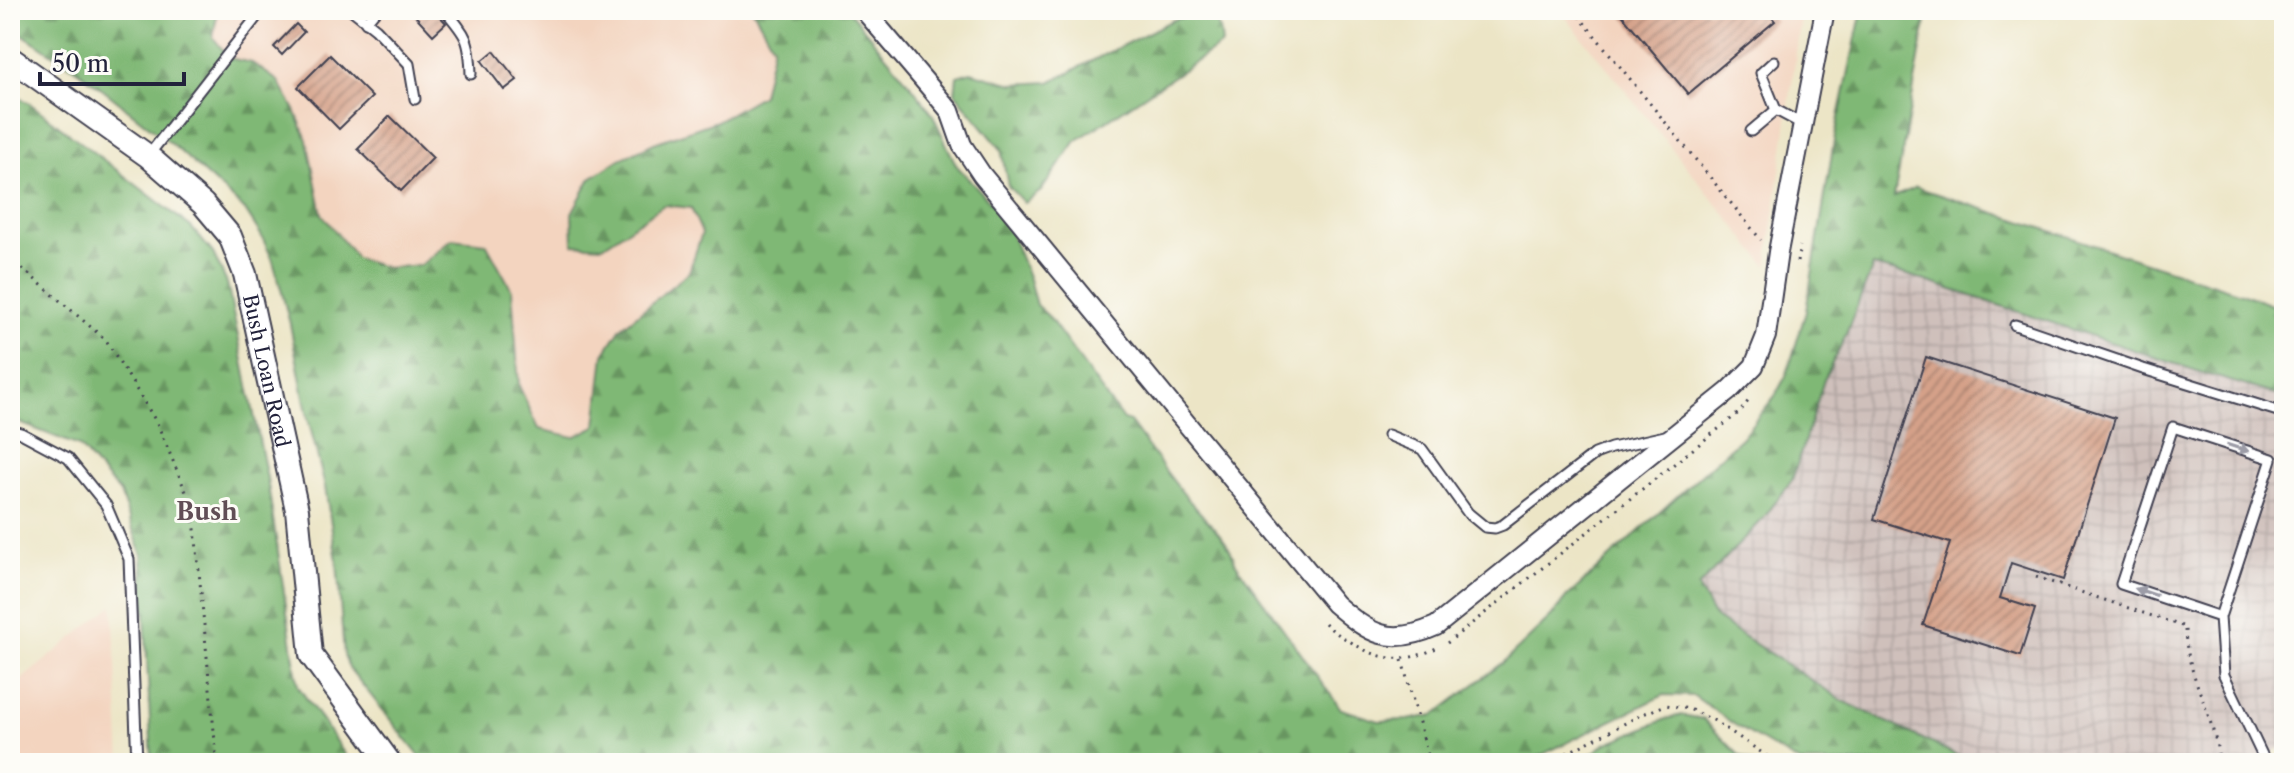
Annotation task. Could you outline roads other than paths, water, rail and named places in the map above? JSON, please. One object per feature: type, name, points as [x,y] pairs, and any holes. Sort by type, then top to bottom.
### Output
[{"type":"street","points":[[864,10],[950,111],[962,145],[982,175],[1335,604],[1362,627],[1390,637],[1417,635],[1436,626],[1729,391],[1754,366],[1766,336],[1778,252],[1825,10]]},
{"type":"street","name":"Bush Loan Road","points":[[10,58],[148,156],[203,204],[230,236],[245,274],[297,510],[311,655],[390,763]]},
{"type":"lane","points":[[148,156],[262,10]]},
{"type":"lane","points":[[352,10],[409,64],[415,99]]},
{"type":"lane","points":[[366,22],[376,10]]},
{"type":"lane","points":[[445,10],[470,46],[471,74]]},
{"type":"lane","points":[[1774,61],[1761,73],[1776,110],[1804,125]]},
{"type":"lane","points":[[1751,131],[1776,110]]},
{"type":"lane","points":[[2015,325],[2284,413]]},
{"type":"lane","points":[[2220,617],[2121,584],[2173,427],[2272,459],[2220,617],[2224,675],[2266,763]]},
{"type":"lane","points":[[10,430],[68,458],[106,505],[129,559],[137,763]]},
{"type":"lane","points":[[1388,435],[1422,449],[1468,513],[1485,527],[1495,528],[1595,454],[1676,433]]},
{"type":"district","name":"Bush","points":[[207,512]]}]
